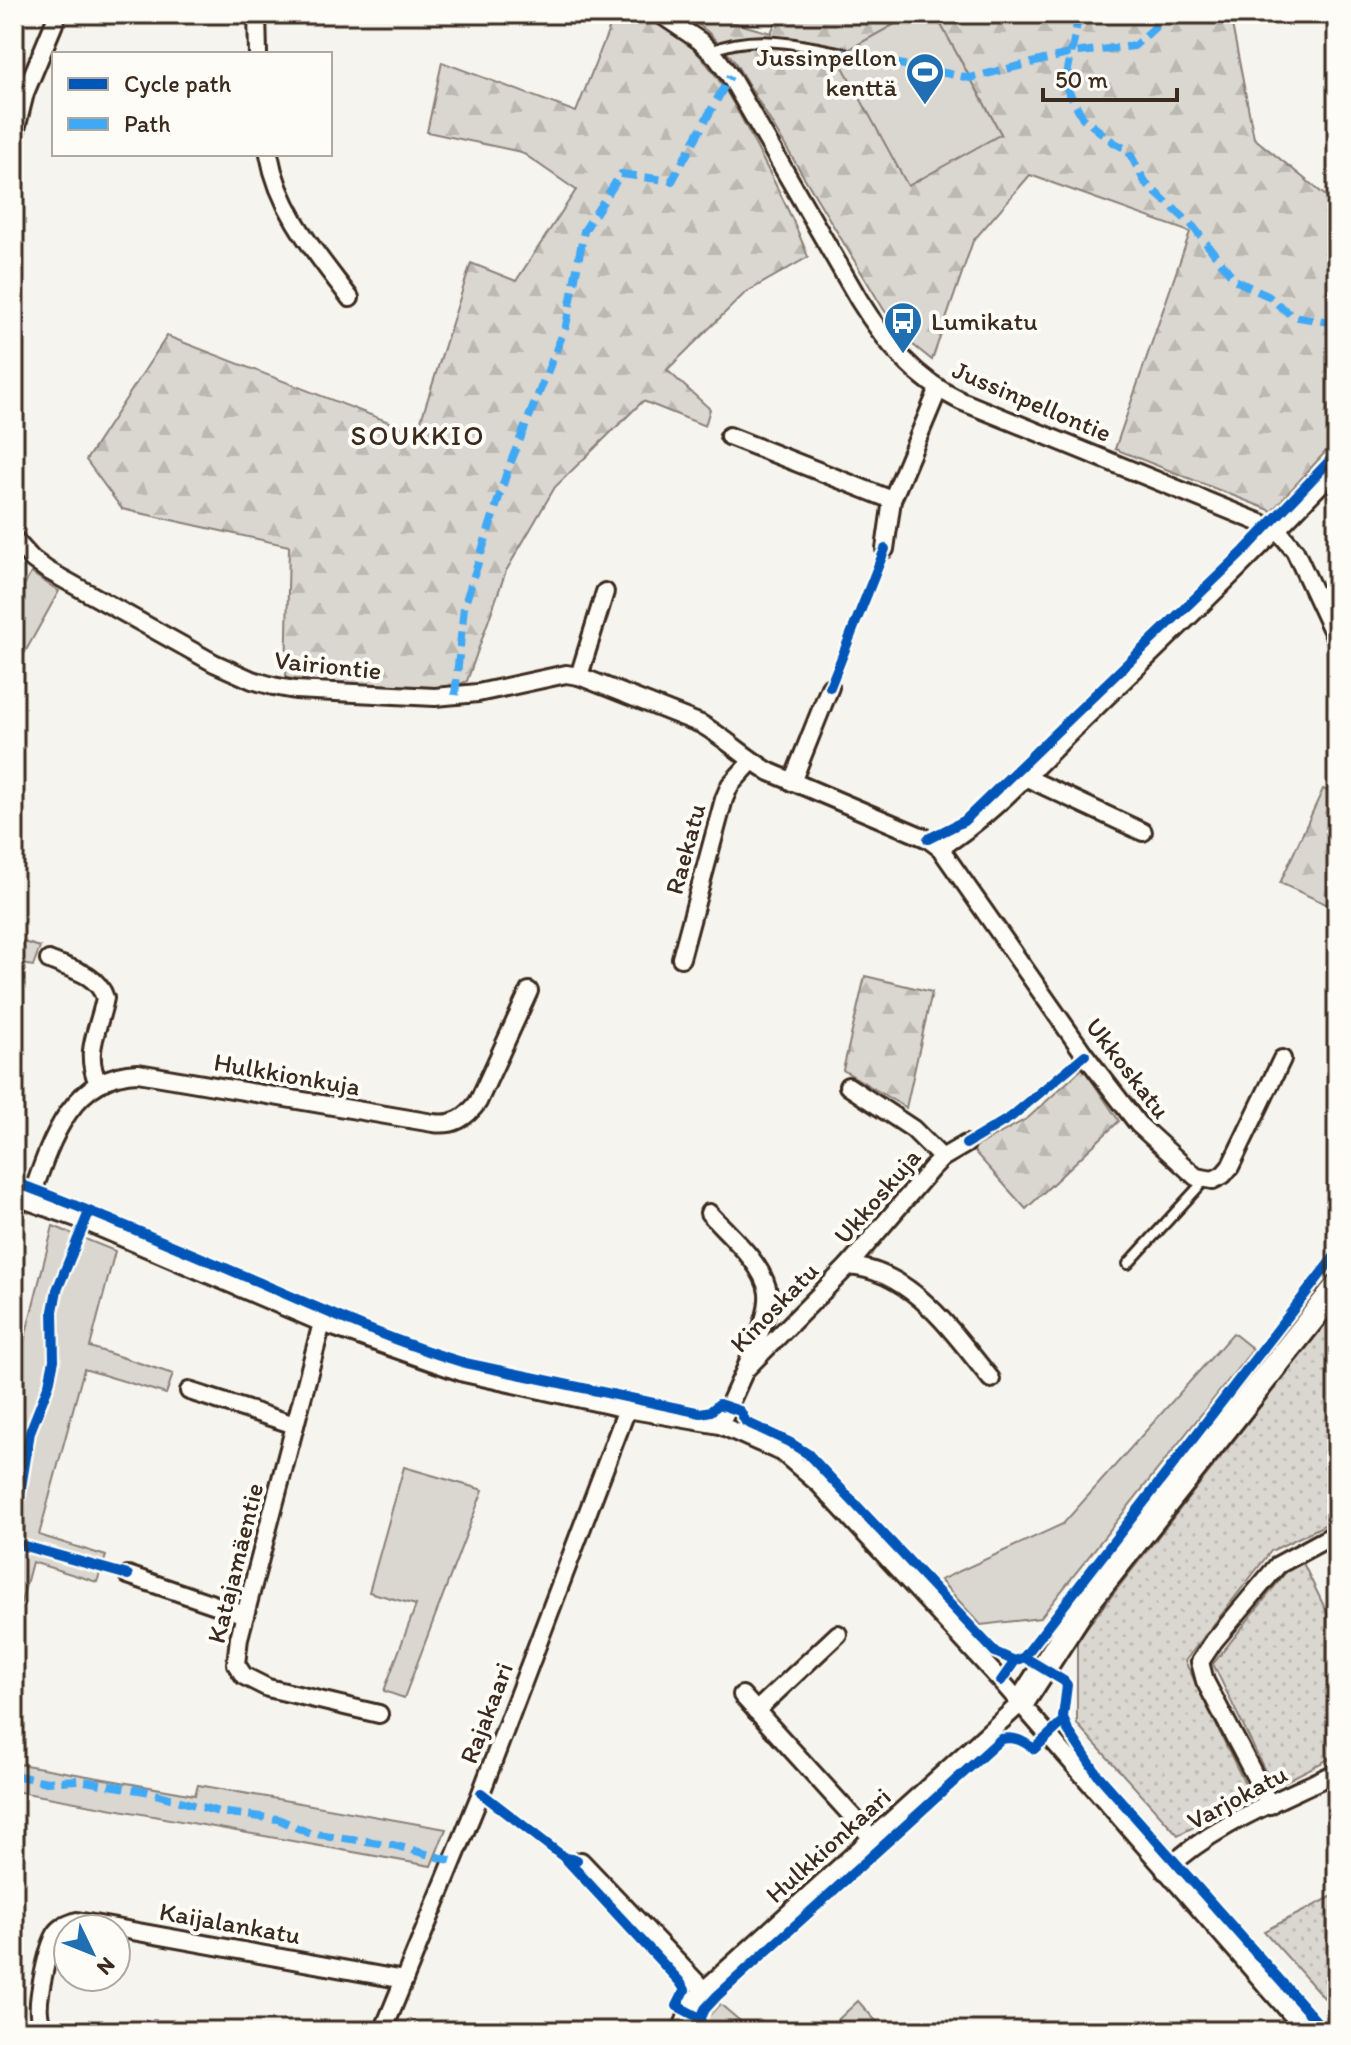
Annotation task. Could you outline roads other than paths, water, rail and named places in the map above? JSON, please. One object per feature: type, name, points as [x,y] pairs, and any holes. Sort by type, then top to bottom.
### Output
[{"type":"street","points":[[14,137],[25,93],[58,14]]},
{"type":"street","points":[[257,14],[258,52]]},
{"type":"street","name":"Jussinpellontie","points":[[660,14],[682,27],[711,52],[743,95],[872,322],[903,360],[938,390],[1278,530]]},
{"type":"street","points":[[269,156],[278,192],[289,214],[350,298]]},
{"type":"street","points":[[885,549],[892,500],[938,390]]},
{"type":"street","points":[[729,436],[892,500]]},
{"type":"street","points":[[605,592],[579,676],[701,724],[751,762],[913,832],[940,848],[966,832],[1025,777],[1278,530],[1337,467]]},
{"type":"street","points":[[1278,530],[1295,551],[1337,641]]},
{"type":"street","name":"Vairiontie","points":[[14,539],[47,570],[214,663],[273,686],[295,690],[435,697],[478,693],[547,677],[579,676]]},
{"type":"street","points":[[792,782],[830,687]]},
{"type":"street","name":"Raekatu","points":[[681,958],[724,799],[730,785],[751,762]]},
{"type":"street","points":[[1025,777],[1143,832]]},
{"type":"street","name":"Ukkoskatu","points":[[940,848],[1124,1109],[1188,1171],[1204,1181]]},
{"type":"street","points":[[49,960],[89,976],[102,989],[105,998],[90,1057],[98,1083],[76,1104],[56,1133],[22,1198],[322,1323],[464,1373],[627,1409],[720,1425],[763,1442],[802,1467],[1021,1703],[1306,2031]]},
{"type":"street","name":"Hulkkionkuja","points":[[98,1083],[110,1076],[138,1073],[446,1125],[470,1113],[478,1102],[529,991]]},
{"type":"street","points":[[1204,1181],[1223,1175],[1236,1158],[1282,1059]]},
{"type":"street","name":"Ukkoskuja","points":[[848,1086],[913,1129],[942,1158]]},
{"type":"street","name":"Ukkoskuja","points":[[848,1266],[942,1158],[966,1144]]},
{"type":"street","points":[[709,1213],[750,1257],[762,1275],[768,1292],[765,1311],[745,1370]]},
{"type":"street","name":"Kinoskatu","points":[[720,1425],[745,1370],[848,1266],[883,1273],[901,1284],[946,1324],[991,1379]]},
{"type":"street","points":[[1021,1703],[1081,1610],[1112,1569],[1337,1287]]},
{"type":"street","name":"Katajamäentie","points":[[322,1323],[245,1615],[236,1664],[244,1676],[268,1688],[379,1714]]},
{"type":"street","points":[[189,1391],[295,1425]]},
{"type":"street","name":"Rajakaari","points":[[383,2031],[487,1778],[627,1409]]},
{"type":"street","points":[[1270,1805],[1205,1681],[1200,1662],[1278,1565],[1337,1533]]},
{"type":"street","points":[[128,1575],[245,1615]]},
{"type":"street","points":[[756,1711],[838,1634]]},
{"type":"street","points":[[742,1695],[872,1838]]},
{"type":"street","name":"Hulkkionkaari","points":[[681,2031],[692,2003],[704,1990],[1021,1703]]},
{"type":"street","name":"Varjokatu","points":[[1165,1871],[1185,1852],[1209,1836],[1337,1772]]},
{"type":"street","points":[[581,1861],[704,1990]]},
{"type":"street","name":"Kaijalankatu","points":[[45,2031],[39,2017],[38,2003],[52,1944],[56,1933],[65,1925],[77,1921],[404,1980]]},
{"type":"lane","points":[[711,52],[725,45],[758,41],[806,45],[843,53]]},
{"type":"lane","points":[[1128,1264],[1204,1181]]},
{"type":"place","name":"Jussinpellon kenttä","points":[[925,106]]},
{"type":"place","name":"Lumikatu","points":[[903,355]]},
{"type":"district","name":"SOUKKIO","points":[[418,435]]}]
